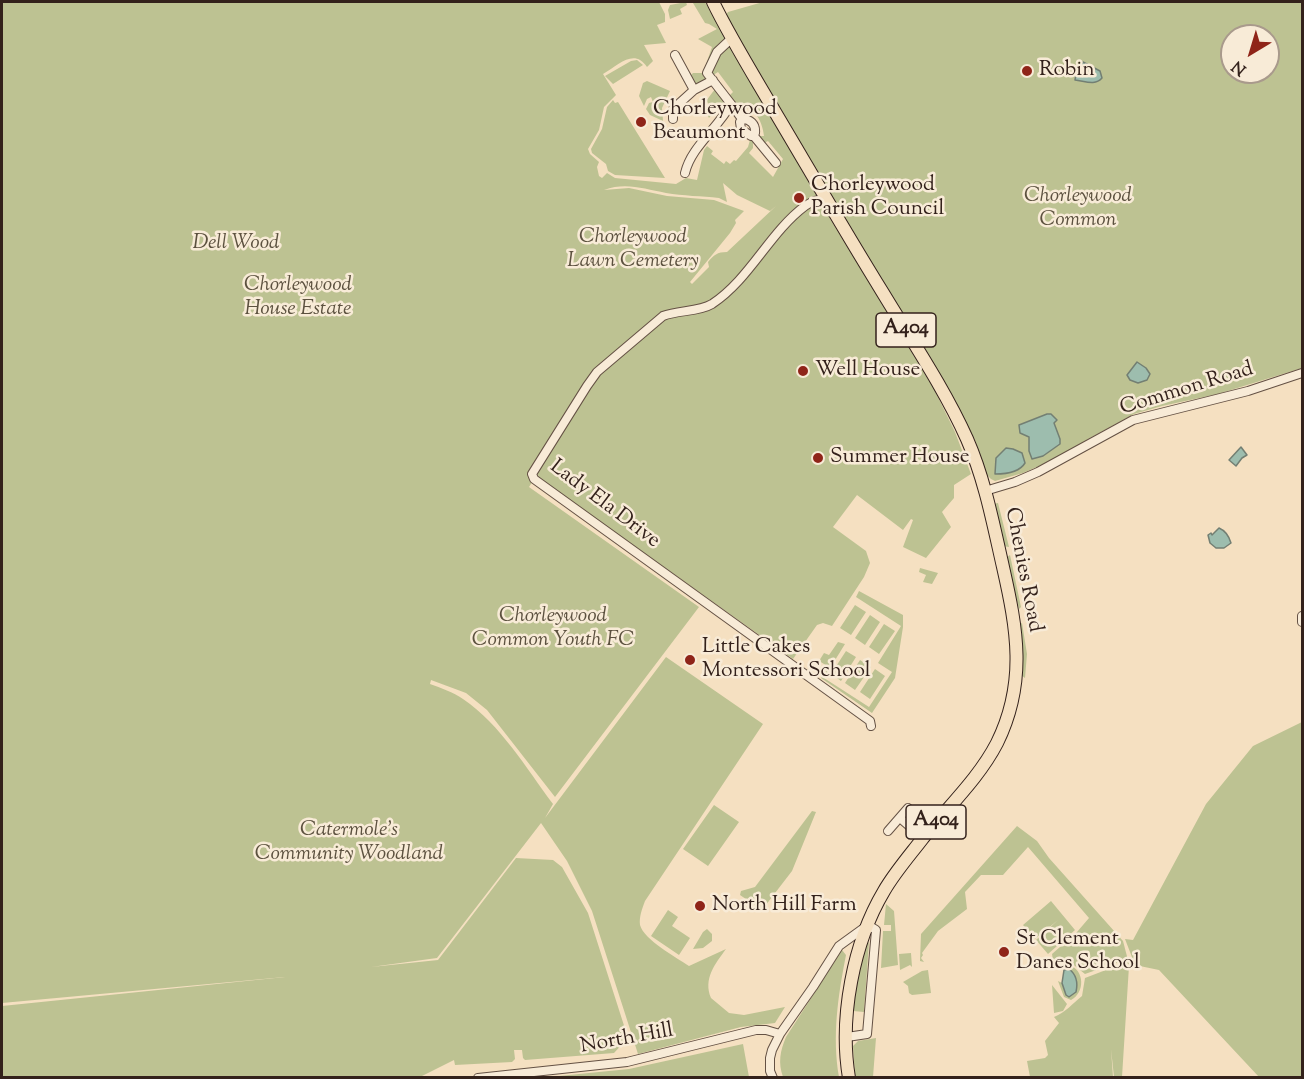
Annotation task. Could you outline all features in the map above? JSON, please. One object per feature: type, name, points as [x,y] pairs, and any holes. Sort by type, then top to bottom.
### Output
[{"type":"main road","name":"A404","points":[[712,2],[827,200],[940,386],[968,441],[986,491]]},
{"type":"main road","name":"Chenies Road","points":[[849,1077],[847,1037],[849,988],[868,925],[882,894],[923,838],[988,757],[1006,721],[1014,693],[1018,652],[1015,622],[986,491]]},
{"type":"street","points":[[732,38],[717,52],[707,73],[742,119],[749,120],[754,125],[753,135],[776,163]]},
{"type":"street","points":[[675,55],[694,90]]},
{"type":"street","points":[[673,119],[673,109],[694,90],[713,80]]},
{"type":"street","points":[[685,173],[687,163],[724,117],[730,104]]},
{"type":"street","name":"Lady Ela Drive","points":[[827,200],[819,199],[806,206],[747,272],[712,304],[663,316],[601,369],[587,386],[532,474],[534,479],[870,721],[871,726]]},
{"type":"street","name":"Common Road","points":[[986,491],[1016,482],[1038,472],[1133,420],[1248,391],[1302,372]]},
{"type":"street","points":[[1302,616],[1302,622]]},
{"type":"street","points":[[888,831],[908,808]]},
{"type":"street","points":[[900,818],[923,838]]},
{"type":"street","points":[[773,1077],[770,1071],[770,1058],[780,1034],[839,946],[868,925],[876,930],[867,1034],[847,1037]]},
{"type":"street","name":"North Hill","points":[[478,1077],[627,1062],[756,1030],[780,1034]]},
{"type":"green space","name":"Chorleywood House Estate","points":[[2,2],[659,2],[665,14],[665,22],[657,25],[666,43],[644,45],[653,61],[647,67],[642,61],[632,58],[603,74],[616,95],[604,107],[599,130],[588,149],[599,162],[597,167],[599,176],[602,178],[607,173],[615,178],[676,184],[686,178],[697,180],[707,146],[713,151],[711,154],[724,164],[726,161],[730,164],[736,161],[748,147],[750,140],[753,140],[753,148],[749,153],[773,177],[783,159],[768,141],[764,143],[759,136],[764,136],[756,115],[748,108],[736,106],[729,96],[733,92],[718,72],[696,86],[690,76],[693,73],[703,73],[712,47],[698,39],[717,29],[705,23],[693,3],[705,2],[829,217],[934,389],[955,432],[971,474],[954,485],[954,498],[942,512],[951,527],[926,558],[903,547],[913,520],[911,519],[903,530],[857,495],[833,527],[866,551],[870,563],[864,577],[832,626],[823,623],[817,625],[793,659],[536,476],[529,487],[699,607],[555,797],[487,710],[466,693],[431,680],[430,684],[463,699],[501,734],[553,804],[545,818],[666,657],[763,724],[645,901],[640,925],[654,942],[689,966],[726,949],[709,978],[711,998],[729,1013],[744,1015],[785,1007],[775,1023],[741,1027],[638,1054],[592,911],[567,861],[541,823],[437,958],[371,967],[438,960],[516,858],[553,860],[562,867],[588,913],[628,1038],[614,1053],[525,1060],[522,1050],[514,1050],[515,1059],[512,1062],[455,1065],[454,1060],[418,1078],[2,1077],[2,1006],[285,977],[2,1003]],"holes":[[[723,183],[737,195],[770,211],[776,206],[727,252],[718,253],[712,257],[708,262],[709,267],[692,284],[690,282],[730,233],[736,223],[735,220],[744,211],[714,200],[667,196],[629,188],[604,190],[635,187],[672,194],[719,198],[727,202]]]},
{"type":"green space","points":[[686,2],[687,5],[680,9],[682,14],[670,19],[668,10],[670,5]]},
{"type":"green space","name":"Chorleywood Common","points":[[763,2],[1302,2],[1302,368],[1218,394],[1134,414],[1062,456],[1023,473],[995,481],[991,479],[986,474],[975,440],[794,137],[725,16],[728,12]]},
{"type":"green space","points":[[637,60],[643,65],[613,84],[605,76],[631,61]]},
{"type":"green space","points":[[647,81],[670,91],[662,108],[663,121],[650,115],[646,109],[649,103],[653,102],[651,97],[647,99],[644,106],[639,96],[643,83]]},
{"type":"green space","points":[[715,89],[725,104],[724,107],[720,104],[709,118],[707,114],[711,106],[706,101]]},
{"type":"green space","points":[[613,100],[615,103],[618,102],[665,178],[615,175],[608,171],[606,164],[592,153],[591,149],[602,129],[607,107]]},
{"type":"green space","points":[[998,503],[1009,547],[1003,546],[993,504]]},
{"type":"green space","points":[[1010,555],[1021,607],[1019,609],[1006,558]]},
{"type":"green space","points":[[920,568],[938,573],[932,584],[923,582],[926,575],[919,572]]},
{"type":"green space","points":[[859,591],[903,615],[895,678],[872,713],[821,678],[829,667],[819,661],[824,653],[829,655],[838,642],[845,644],[824,678],[869,707],[892,672],[878,663],[901,626],[856,597]]},
{"type":"green space","points":[[855,605],[866,612],[851,635],[840,628]]},
{"type":"green space","points":[[870,615],[880,622],[865,645],[855,638]]},
{"type":"green space","points":[[1022,623],[1027,654],[1025,678],[1021,675],[1023,651],[1020,624]]},
{"type":"green space","points":[[884,624],[895,631],[879,654],[869,647]]},
{"type":"green space","points":[[846,651],[856,657],[841,681],[831,674]]},
{"type":"green space","points":[[860,660],[871,667],[855,690],[845,683]]},
{"type":"green space","points":[[875,669],[885,676],[870,699],[860,692]]},
{"type":"green space","points":[[1302,722],[1302,1077],[1259,1077],[1159,970],[1135,965],[1125,939],[1133,940],[1206,804],[1253,746]]},
{"type":"green space","points":[[714,805],[739,822],[708,866],[683,849]]},
{"type":"green space","points":[[812,811],[816,812],[792,871],[762,910],[740,895],[741,891],[755,887]]},
{"type":"green space","points":[[1017,826],[1037,841],[1049,858],[1123,941],[1129,964],[1119,962],[1085,974],[1070,962],[1062,963],[1057,968],[1054,967],[1052,954],[1089,918],[1028,847],[1003,875],[981,875],[965,892],[967,909],[938,931],[922,953],[921,958],[924,962],[920,961],[921,934]]},
{"type":"green space","points":[[1051,901],[1075,930],[1048,954],[1036,940],[1058,920],[1035,939],[1023,925]]},
{"type":"green space","points":[[886,904],[894,911],[898,965],[881,968],[883,931],[891,931],[891,925],[884,925]]},
{"type":"green space","points":[[668,910],[678,917],[672,926],[690,938],[679,955],[651,936]]},
{"type":"green space","points":[[707,929],[712,934],[712,941],[703,948],[693,949],[703,932]]},
{"type":"green space","points":[[869,942],[864,1012],[853,1011],[858,972]]},
{"type":"green space","points":[[842,950],[846,955],[837,1016],[836,1046],[839,1077],[783,1077],[780,1057],[786,1037]]},
{"type":"green space","points":[[911,953],[912,967],[910,965],[900,970],[899,954]]},
{"type":"green space","points":[[1069,965],[1078,972],[1081,982],[1079,992],[1071,1000],[1064,997],[1058,981],[1062,983],[1066,995],[1067,969],[1065,970],[1064,966]]},
{"type":"green space","points":[[1119,965],[1129,966],[1122,1077],[1114,1077],[1111,1049],[1113,1077],[1030,1077],[1027,1061],[1045,1058],[1048,1055],[1045,1041],[1059,1023],[1054,1017],[1082,996],[1085,978]]},
{"type":"green space","points":[[928,970],[931,993],[912,995],[909,993],[908,986],[903,982]]},
{"type":"green space","points":[[1052,985],[1067,1004],[1063,1011],[1054,1013]]},
{"type":"green space","points":[[876,1038],[873,1077],[855,1077],[853,1046],[858,1041]]},
{"type":"green space","points":[[743,1044],[749,1077],[549,1077],[629,1069]]},
{"type":"shaded area","points":[[1083,62],[1100,71],[1102,78],[1093,82],[1075,80],[1077,69]]},
{"type":"shaded area","points":[[1137,362],[1150,374],[1147,380],[1138,383],[1130,380],[1127,375]]},
{"type":"shaded area","points":[[1051,414],[1057,420],[1054,423],[1060,444],[1043,456],[1032,459],[1029,451],[1029,437],[1020,433],[1019,425]]},
{"type":"shaded area","points":[[1241,447],[1247,455],[1236,466],[1229,460]]},
{"type":"shaded area","points":[[1006,448],[1022,453],[1025,463],[1016,471],[995,474],[996,458]]},
{"type":"shaded area","points":[[1219,528],[1227,534],[1231,543],[1224,548],[1216,548],[1210,543],[1208,535],[1211,533],[1212,535]]},
{"type":"shaded area","points":[[1069,969],[1077,985],[1076,992],[1069,997],[1062,983],[1064,970]]},
{"type":"place","name":"Robin","points":[[1027,71]]},
{"type":"place","name":"Chorleywood Beaumont","points":[[641,122]]},
{"type":"place","name":"Chorleywood Parish Council","points":[[799,198]]},
{"type":"place","name":"Well House","points":[[803,371]]},
{"type":"place","name":"Summer House","points":[[818,458]]},
{"type":"place","name":"Little Cakes Montessori School","points":[[690,660]]},
{"type":"place","name":"North Hill Farm","points":[[700,906]]},
{"type":"place","name":"St Clement Danes School","points":[[1004,952]]},
{"type":"park label","name":"Dell Wood","points":[[236,244]]},
{"type":"park label","name":"Chorleywood Lawn Cemetery","points":[[633,250]]},
{"type":"park label","name":"Chorleywood Common Youth FC","points":[[553,629]]},
{"type":"park label","name":"Catermole's Community Woodland","points":[[349,843]]}]
